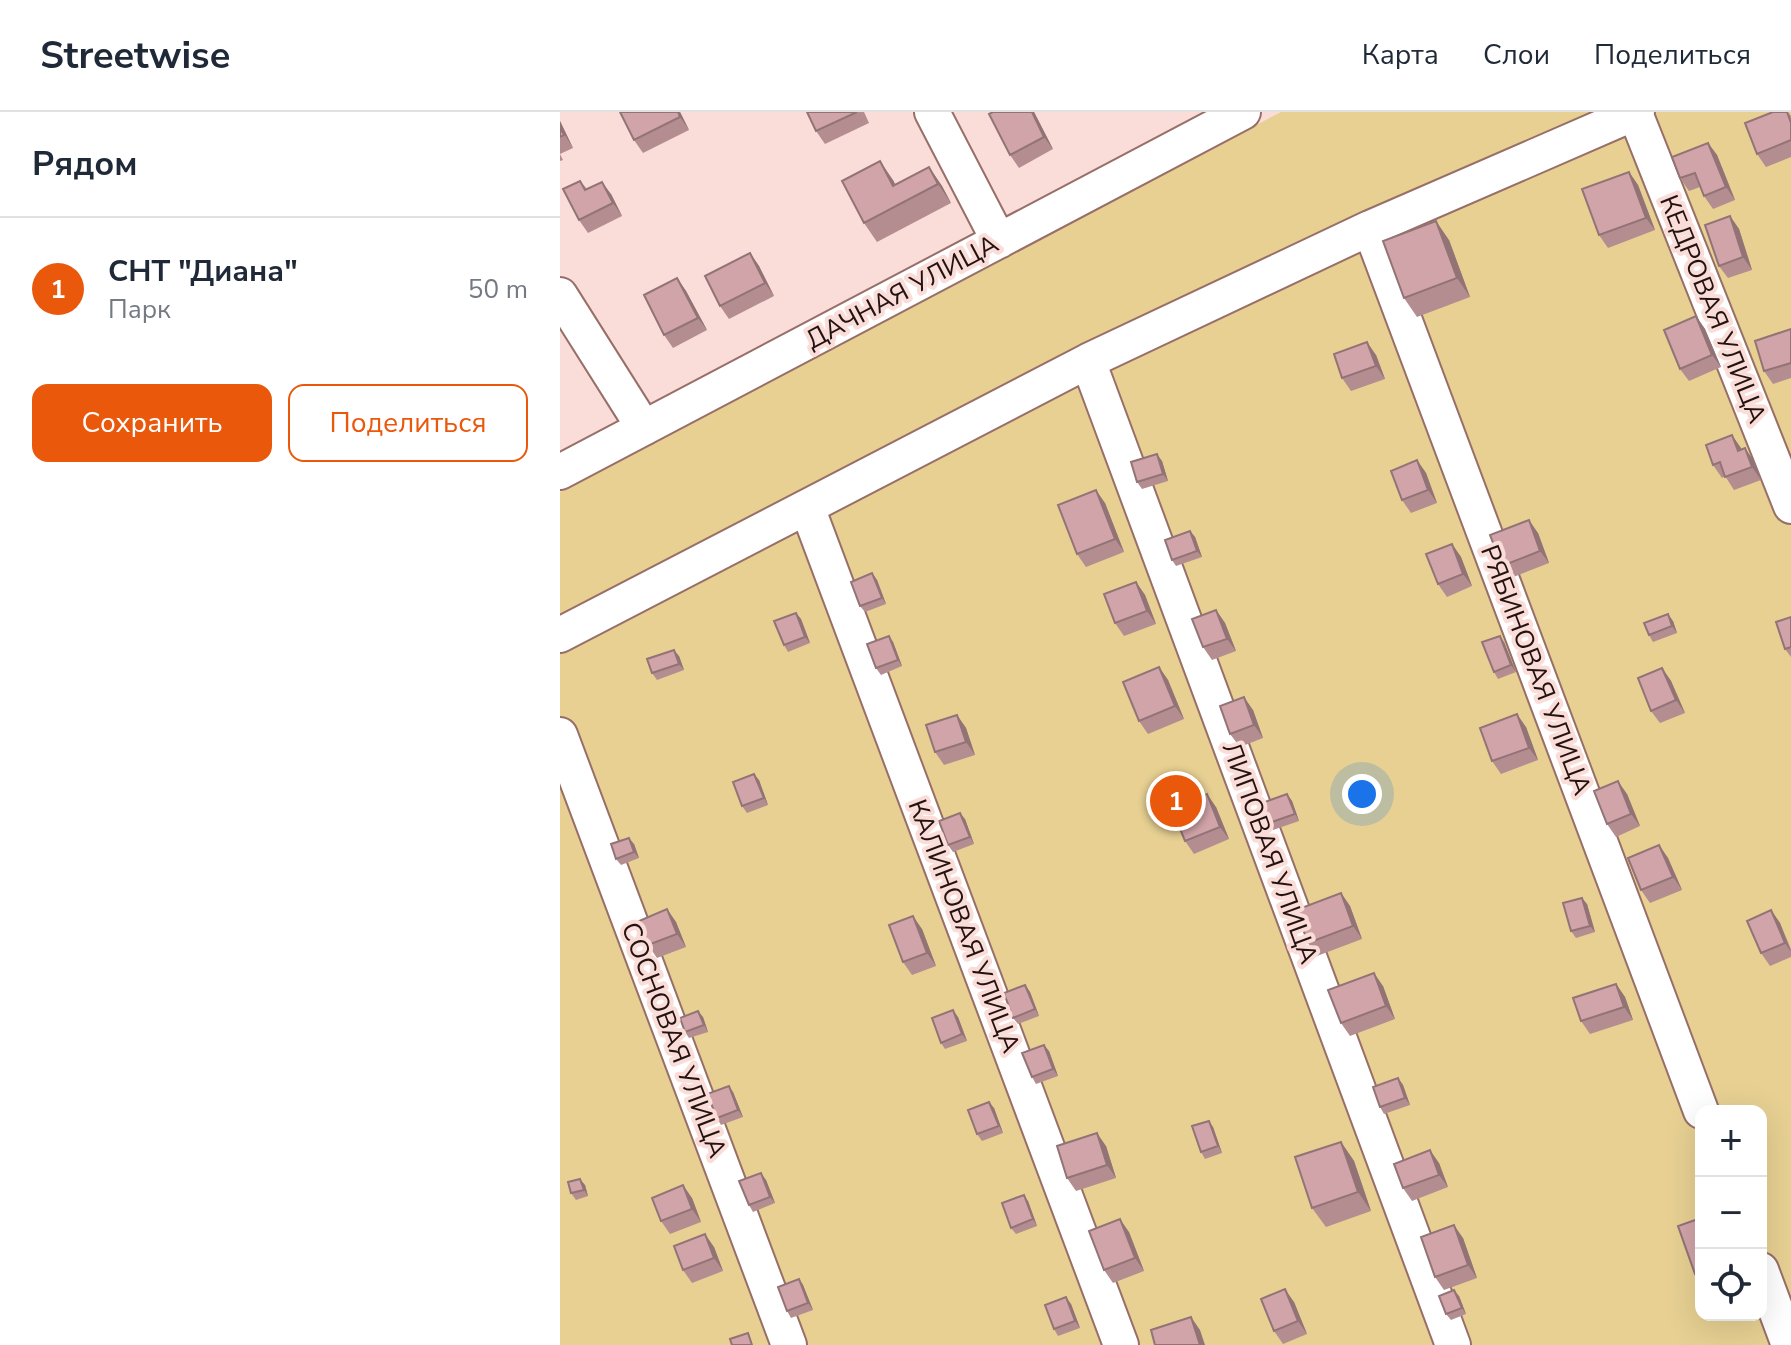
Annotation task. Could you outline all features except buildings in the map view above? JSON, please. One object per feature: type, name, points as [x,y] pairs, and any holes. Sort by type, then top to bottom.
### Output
[{"type":"street","points":[[932,112],[999,241]]},
{"type":"street","name":"ДАЧНАЯ УЛИЦА","points":[[560,472],[1243,112]]},
{"type":"street","points":[[560,635],[1088,361],[1370,228],[1636,112]]},
{"type":"street","name":"КЕДРОВАЯ УЛИЦА","points":[[1636,112],[1791,506]]},
{"type":"street","name":"РЯБИНОВАЯ УЛИЦА","points":[[1370,228],[1699,1105]]},
{"type":"street","points":[[560,295],[644,428]]},
{"type":"street","name":"ЛИПОВАЯ УЛИЦА","points":[[1088,361],[1453,1345]]},
{"type":"street","name":"КАЛИНОВАЯ УЛИЦА","points":[[807,507],[1121,1345]]},
{"type":"street","name":"СОСНОВАЯ УЛИЦА","points":[[560,735],[789,1345]]},
{"type":"street","points":[[1767,1286],[1789,1345]]},
{"type":"shaded area","points":[[1281,112],[1791,112],[1791,1345],[560,1345],[560,492]]},
{"type":"place","name":"СНТ \"Диана\"","points":[[1176,801]]}]
